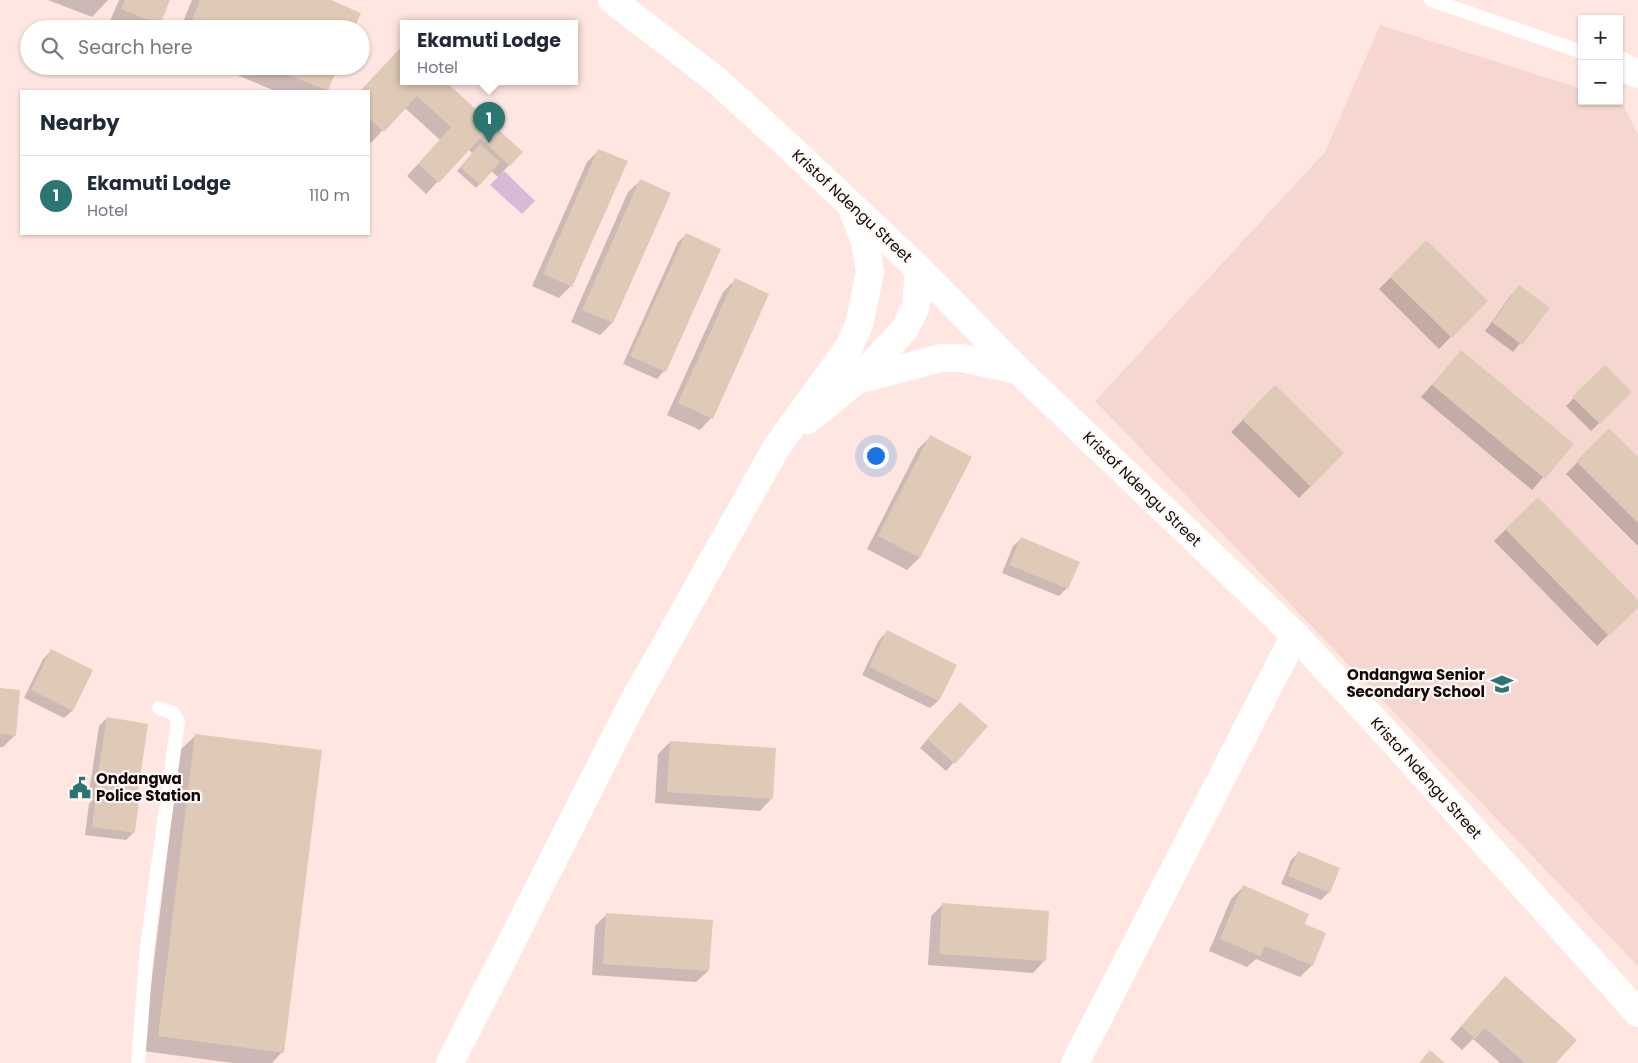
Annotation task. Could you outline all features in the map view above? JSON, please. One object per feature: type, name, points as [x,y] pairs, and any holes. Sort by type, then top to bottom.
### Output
[{"type":"street","name":"Kristof Ndengu Street","points":[[612,0],[715,79],[851,205],[919,269],[1018,370],[1295,635],[1638,1013]]},
{"type":"street","points":[[1623,67],[1638,74]]},
{"type":"street","points":[[450,1063],[630,708],[776,448],[849,347],[859,325],[870,272],[865,241],[851,205]]},
{"type":"street","points":[[776,448],[857,380],[905,329],[916,306],[919,269]]},
{"type":"street","points":[[857,380],[940,358],[962,358],[1018,370]]},
{"type":"street","points":[[1076,1063],[1295,635]]},
{"type":"lane","points":[[1431,0],[1578,51]]},
{"type":"lane","points":[[138,1063],[147,946],[178,721],[173,713],[159,708]]},
{"type":"shaded area","name":"Ondangwa Senior Secondary School","points":[[1380,25],[1578,88],[1578,105],[1623,105],[1638,134],[1638,966],[1095,401],[1325,152]]},
{"type":"shaded area","points":[[504,171],[535,201],[522,214],[490,185]]},
{"type":"building","points":[[125,0],[170,0],[162,20],[148,20],[121,9]]},
{"type":"building","points":[[200,0],[331,0],[361,13],[358,20],[192,20]]},
{"type":"building","points":[[400,48],[400,85],[449,85],[523,152],[510,166],[480,138],[439,183],[418,164],[451,127],[417,96],[384,132],[370,119],[370,90],[361,90]]},
{"type":"building","points":[[289,75],[334,75],[328,90]]},
{"type":"building","points":[[480,144],[500,162],[480,185],[460,167]]},
{"type":"building","points":[[598,149],[628,161],[572,287],[543,274]]},
{"type":"building","points":[[640,179],[671,193],[613,323],[582,310]]},
{"type":"building","points":[[686,233],[721,249],[666,372],[630,356]]},
{"type":"building","points":[[1426,240],[1488,301],[1452,338],[1390,277]]},
{"type":"building","points":[[735,278],[769,294],[713,419],[678,403]]},
{"type":"building","points":[[1519,285],[1550,308],[1522,345],[1492,322]]},
{"type":"building","points":[[1461,350],[1574,444],[1545,479],[1432,385]]},
{"type":"building","points":[[1605,365],[1632,392],[1600,424],[1572,397]]},
{"type":"building","points":[[1275,385],[1344,453],[1311,487],[1242,419]]},
{"type":"building","points":[[1609,428],[1638,457],[1638,523],[1576,461]]},
{"type":"building","points":[[930,435],[972,457],[920,558],[878,536]]},
{"type":"building","points":[[1538,497],[1638,600],[1638,608],[1609,636],[1505,529]]},
{"type":"building","points":[[1021,537],[1080,562],[1068,589],[1009,565]]},
{"type":"building","points":[[887,630],[957,665],[939,701],[869,667]]},
{"type":"building","points":[[51,649],[93,670],[73,711],[31,690]]},
{"type":"building","points":[[0,688],[20,690],[16,736],[0,734]]},
{"type":"building","points":[[960,702],[988,726],[955,764],[927,739]]},
{"type":"building","points":[[107,717],[148,724],[137,798],[95,791]]},
{"type":"building","points":[[195,734],[322,750],[284,1053],[158,1036]]},
{"type":"building","points":[[670,741],[776,748],[773,799],[667,792]]},
{"type":"building","points":[[96,795],[139,800],[135,833],[92,827]]},
{"type":"building","points":[[1298,851],[1340,868],[1330,893],[1288,876]]},
{"type":"building","points":[[1243,885],[1309,914],[1305,924],[1326,933],[1313,966],[1265,946],[1260,956],[1220,939]]},
{"type":"building","points":[[942,903],[1049,911],[1046,961],[939,954]]},
{"type":"building","points":[[606,913],[713,920],[709,971],[603,964]]},
{"type":"building","points":[[1505,976],[1577,1040],[1556,1063],[1525,1063],[1485,1028],[1475,1039],[1461,1026]]},
{"type":"building","points":[[1430,1050],[1445,1063],[1419,1063]]},
{"type":"place","name":"Ekamuti Lodge","points":[[489,143]]},
{"type":"place","name":"Ondangwa Senior Secondary School","points":[[1502,684]]},
{"type":"place","name":"Ondangwa Police Station","points":[[80,788]]}]
